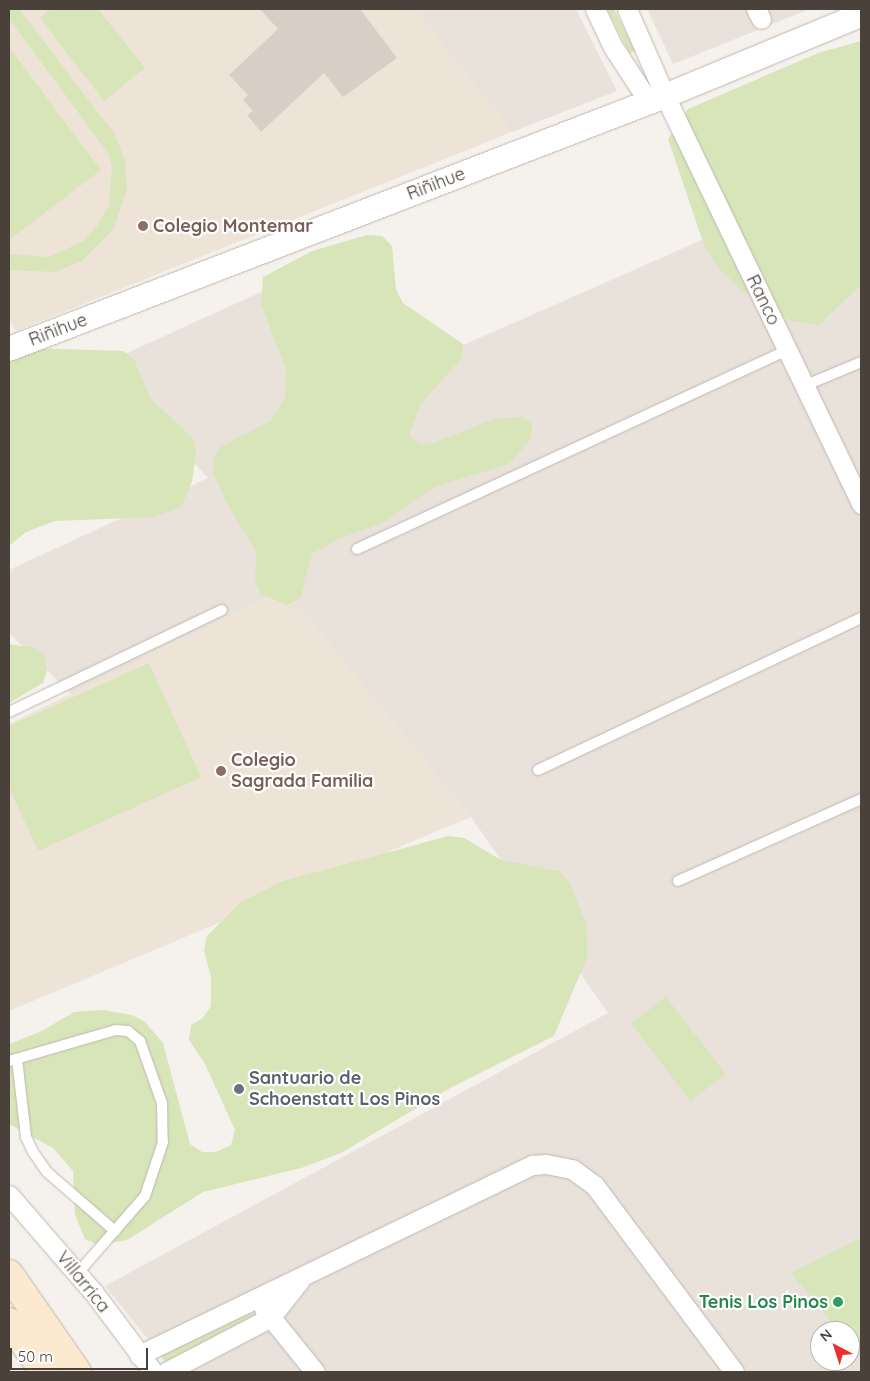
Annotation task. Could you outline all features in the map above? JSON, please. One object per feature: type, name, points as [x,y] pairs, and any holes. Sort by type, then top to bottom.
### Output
[{"type":"main road","points":[[9,1274],[77,1372]]},
{"type":"main road","points":[[9,1322],[45,1372]]},
{"type":"street","points":[[595,9],[613,47],[657,99]]},
{"type":"street","points":[[627,9],[657,99]]},
{"type":"street","name":"Riñihue","points":[[9,349],[657,99],[861,16]]},
{"type":"street","name":"Ranco","points":[[657,99],[787,350],[861,504]]},
{"type":"street","points":[[144,1366],[255,1299],[304,1275],[532,1165],[559,1165],[581,1174],[595,1186],[734,1372]]},
{"type":"street","name":"Villarrica","points":[[9,1195],[77,1274],[144,1366]]},
{"type":"street","points":[[166,1372],[271,1317],[304,1275]]},
{"type":"street","points":[[255,1299],[315,1372]]},
{"type":"lane","points":[[357,549],[787,350]]},
{"type":"lane","points":[[804,386],[861,362]]},
{"type":"lane","points":[[9,712],[222,610]]},
{"type":"lane","points":[[538,770],[861,618]]},
{"type":"lane","points":[[678,881],[861,799]]},
{"type":"lane","points":[[77,1274],[115,1231],[145,1196],[163,1142],[162,1103],[140,1041],[128,1031],[116,1030],[13,1060],[26,1137],[33,1152],[48,1172],[115,1231]]},
{"type":"shaded area","name":"Colegio Montemar","points":[[9,9],[414,9],[512,132],[16,331],[9,320]]},
{"type":"shaded area","points":[[414,9],[576,9],[617,91],[512,132]]},
{"type":"shaded area","points":[[647,9],[810,9],[673,64]]},
{"type":"shaded area","points":[[711,236],[861,277],[861,1372],[174,1372],[105,1286],[608,1013],[471,817],[284,589],[71,694],[9,633],[9,570],[208,478],[105,363],[360,247],[416,366]]},
{"type":"shaded area","name":"Colegio Sagrada Familia","points":[[284,589],[471,817],[9,1011],[9,724]]},
{"type":"green space","points":[[9,9],[19,9],[114,133],[125,160],[127,189],[113,230],[82,261],[54,272],[9,270],[9,254],[48,257],[82,242],[97,226],[109,205],[112,168],[109,154],[9,19]]},
{"type":"green space","points":[[50,9],[98,9],[145,68],[104,101],[40,18]]},
{"type":"green space","points":[[607,9],[614,9],[635,51],[630,54]]},
{"type":"green space","points":[[861,41],[861,285],[819,325],[791,321],[741,289],[721,271],[705,248],[668,139],[688,109],[818,53]]},
{"type":"green space","points":[[9,47],[101,170],[9,240]]},
{"type":"green space","points":[[367,235],[382,236],[392,246],[396,289],[403,303],[463,344],[462,358],[420,405],[409,435],[420,444],[434,443],[494,419],[522,417],[533,425],[530,440],[509,464],[434,487],[383,523],[338,539],[312,554],[301,597],[288,605],[260,594],[255,581],[256,551],[225,500],[214,474],[213,460],[220,447],[271,421],[285,398],[286,370],[261,304],[263,277],[312,251]]},
{"type":"green space","points":[[33,348],[123,351],[134,359],[150,398],[193,438],[196,453],[192,482],[181,507],[154,517],[55,521],[26,532],[9,546],[9,355]]},
{"type":"green space","points":[[9,644],[34,648],[45,656],[47,670],[43,683],[9,703]]},
{"type":"green space","points":[[149,663],[201,777],[38,851],[9,787],[9,726]]},
{"type":"green space","name":"Santuario de Schoenstatt Los Pinos","points":[[448,836],[464,838],[501,860],[559,871],[569,882],[586,924],[588,955],[554,1036],[452,1087],[341,1153],[301,1168],[203,1192],[127,1240],[98,1245],[85,1239],[75,1215],[73,1171],[53,1148],[9,1124],[9,1044],[42,1031],[74,1012],[103,1010],[132,1015],[144,1021],[163,1043],[190,1144],[202,1152],[216,1152],[231,1145],[235,1130],[205,1064],[189,1040],[191,1025],[203,1018],[211,1006],[211,977],[204,950],[207,936],[240,903],[280,882]]},
{"type":"green space","points":[[666,997],[726,1074],[690,1101],[631,1023]]},
{"type":"green space","name":"Tenis Los Pinos","points":[[861,1238],[861,1359],[860,1321],[831,1321],[791,1273]]},
{"type":"green space","points":[[250,1309],[252,1317],[165,1362],[160,1355]]},
{"type":"building","points":[[260,9],[360,9],[397,58],[343,97],[324,73],[261,132],[247,115],[253,111],[243,100],[248,95],[229,75],[278,29]]},
{"type":"place","name":"Colegio Montemar","points":[[143,226]]},
{"type":"place","name":"Colegio Sagrada Familia","points":[[221,771]]},
{"type":"place","name":"Santuario de Schoenstatt Los Pinos","points":[[239,1089]]},
{"type":"place","name":"Tenis Los Pinos","points":[[838,1302]]}]
